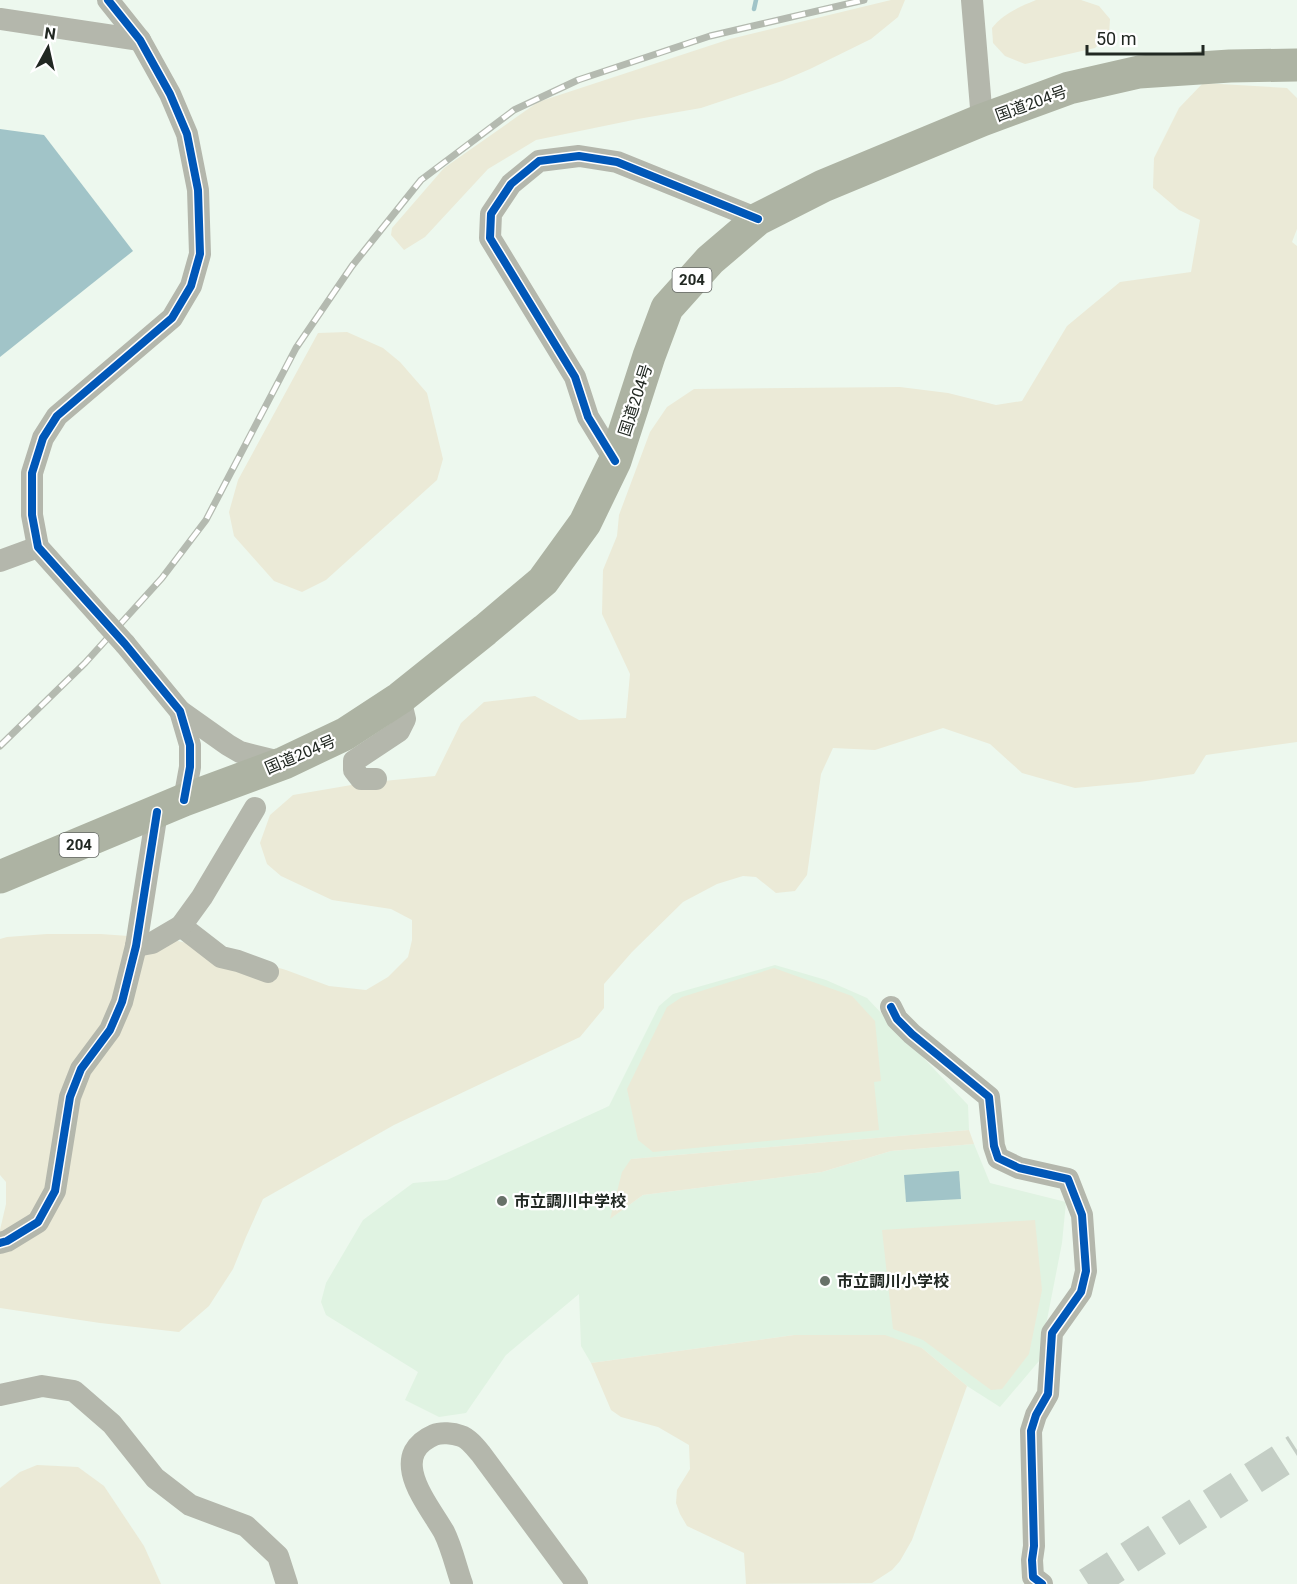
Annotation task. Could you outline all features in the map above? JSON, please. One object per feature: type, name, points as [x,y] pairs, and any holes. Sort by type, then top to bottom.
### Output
[{"type":"highway","name":"国道204号","points":[[0,878],[171,806],[284,762],[345,734],[400,698],[486,630],[543,580],[585,523],[615,461],[649,356],[668,308],[710,260],[758,219],[823,186],[982,120],[1069,88],[1139,72],[1230,66],[1297,65]]},
{"type":"street","points":[[108,0],[140,40],[170,94],[187,134],[198,190],[200,254],[191,286],[172,318],[57,416],[43,438],[32,473],[32,515],[38,547],[180,711],[240,752],[284,762]]},
{"type":"street","points":[[972,0],[982,120]]},
{"type":"street","points":[[0,19],[140,40]]},
{"type":"street","points":[[615,461],[588,417],[575,377],[490,238],[491,214],[512,184],[539,162],[579,156],[617,162],[758,219]]},
{"type":"street","points":[[0,561],[38,547]]},
{"type":"street","points":[[376,779],[362,779],[354,770],[354,761],[399,730],[405,719],[400,698]]},
{"type":"street","points":[[0,1243],[38,1222],[55,1191],[70,1097],[81,1069],[110,1030],[122,1002],[171,806],[190,767],[190,745],[180,711]]},
{"type":"street","points":[[136,946],[152,943],[181,926],[202,897],[255,808]]},
{"type":"street","points":[[181,926],[221,957],[268,972]]},
{"type":"street","points":[[891,1007],[897,1019],[912,1034],[989,1097],[994,1146],[998,1158],[1019,1168],[1068,1179],[1082,1215],[1086,1271],[1081,1292],[1052,1333],[1048,1394],[1036,1415],[1031,1431],[1034,1546],[1032,1560],[1034,1577],[1042,1584]]},
{"type":"street","points":[[0,1395],[42,1386],[74,1391],[112,1424],[155,1478],[190,1505],[246,1526],[278,1556],[287,1584]]},
{"type":"street","points":[[462,1584],[445,1534],[419,1492],[411,1468],[413,1454],[425,1439],[440,1433],[462,1436],[482,1454],[577,1584]]},
{"type":"shaded area","points":[[891,0],[905,0],[898,17],[871,39],[810,69],[782,81],[701,108],[536,140],[488,169],[425,237],[404,250],[391,235],[392,228],[444,168],[538,102],[730,39]]},
{"type":"shaded area","points":[[1036,0],[1081,0],[1099,6],[1110,19],[1109,35],[1095,48],[1025,64],[1005,56],[993,43],[992,28],[1006,15]]},
{"type":"shaded area","points":[[1203,83],[1287,88],[1297,98],[1297,229],[1292,242],[1297,246],[1297,742],[1206,755],[1194,774],[1075,788],[1022,773],[990,744],[943,728],[875,750],[833,748],[821,774],[807,875],[795,891],[776,893],[756,877],[743,876],[717,884],[683,902],[632,952],[604,984],[604,1008],[580,1037],[394,1125],[263,1199],[233,1269],[209,1306],[179,1332],[0,1308],[0,1230],[6,1204],[6,1182],[0,1175],[0,939],[47,934],[101,934],[169,939],[226,952],[329,986],[366,990],[388,977],[408,957],[412,940],[412,920],[391,909],[332,900],[281,876],[267,864],[260,843],[270,815],[293,795],[363,783],[435,776],[461,723],[484,702],[535,696],[579,720],[626,718],[630,674],[602,614],[603,570],[617,536],[619,515],[650,432],[667,407],[694,389],[900,387],[948,393],[996,405],[1022,401],[1067,326],[1120,282],[1191,272],[1200,220],[1179,210],[1153,188],[1154,158],[1179,108]]},
{"type":"shaded area","points":[[347,332],[383,348],[400,362],[427,393],[443,459],[437,480],[326,580],[302,592],[274,581],[234,536],[229,512],[238,480],[318,333]]},
{"type":"shaded area","points":[[775,965],[826,980],[867,998],[968,1105],[969,1130],[631,1159],[611,1218],[643,1195],[822,1172],[891,1151],[974,1144],[990,1183],[1066,1202],[1062,1243],[1039,1361],[1000,1407],[967,1386],[922,1348],[794,1335],[591,1363],[581,1346],[579,1294],[506,1355],[466,1413],[439,1417],[405,1400],[418,1372],[326,1315],[321,1302],[326,1283],[363,1220],[413,1183],[447,1180],[609,1106],[659,1006],[673,994]]},
{"type":"shaded area","points":[[774,968],[852,996],[875,1021],[881,1081],[874,1082],[879,1130],[653,1152],[638,1140],[627,1089],[667,1007],[682,997]]},
{"type":"shaded area","points":[[969,1130],[974,1144],[891,1151],[822,1172],[643,1195],[610,1219],[622,1172],[631,1159]]},
{"type":"shaded area","points":[[1035,1220],[1042,1290],[1029,1354],[1002,1389],[991,1390],[923,1340],[893,1329],[882,1230]]},
{"type":"shaded area","points":[[794,1335],[885,1335],[922,1348],[967,1386],[912,1540],[892,1570],[872,1583],[746,1584],[744,1553],[687,1526],[680,1514],[676,1503],[677,1490],[690,1469],[689,1445],[658,1427],[621,1417],[611,1410],[591,1363]]},
{"type":"shaded area","points":[[37,1465],[78,1467],[104,1486],[144,1546],[161,1584],[0,1584],[0,1488],[20,1472]]},
{"type":"water","points":[[0,129],[44,135],[133,251],[0,357]]},
{"type":"water","points":[[959,1171],[961,1199],[906,1202],[904,1175]]},
{"type":"waterway","points":[[754,9],[756,0]]},
{"type":"tunnel","points":[[1088,1584],[1297,1450]]},
{"type":"railway","points":[[0,746],[85,663],[162,578],[206,520],[296,348],[352,266],[421,180],[514,110],[578,80],[710,36],[864,0]]},
{"type":"cycle path","points":[[108,0],[140,40],[170,94],[187,134],[198,190],[200,254],[191,286],[172,318],[57,416],[43,438],[32,473],[32,515],[38,547],[125,644],[180,711],[190,745],[190,767],[184,800]]},
{"type":"cycle path","points":[[615,461],[588,417],[575,377],[490,238],[491,214],[511,184],[539,161],[579,156],[617,162],[758,219]]},
{"type":"cycle path","points":[[0,1243],[38,1222],[55,1191],[70,1097],[81,1069],[110,1030],[122,1002],[136,946],[157,812]]},
{"type":"cycle path","points":[[891,1007],[897,1019],[912,1034],[989,1097],[994,1146],[998,1158],[1019,1168],[1068,1179],[1082,1215],[1086,1271],[1081,1292],[1052,1333],[1048,1394],[1036,1415],[1031,1431],[1033,1577],[1042,1584]]},
{"type":"place","name":"市立調川中学校","points":[[502,1201]]},
{"type":"place","name":"市立調川小学校","points":[[825,1281]]}]
